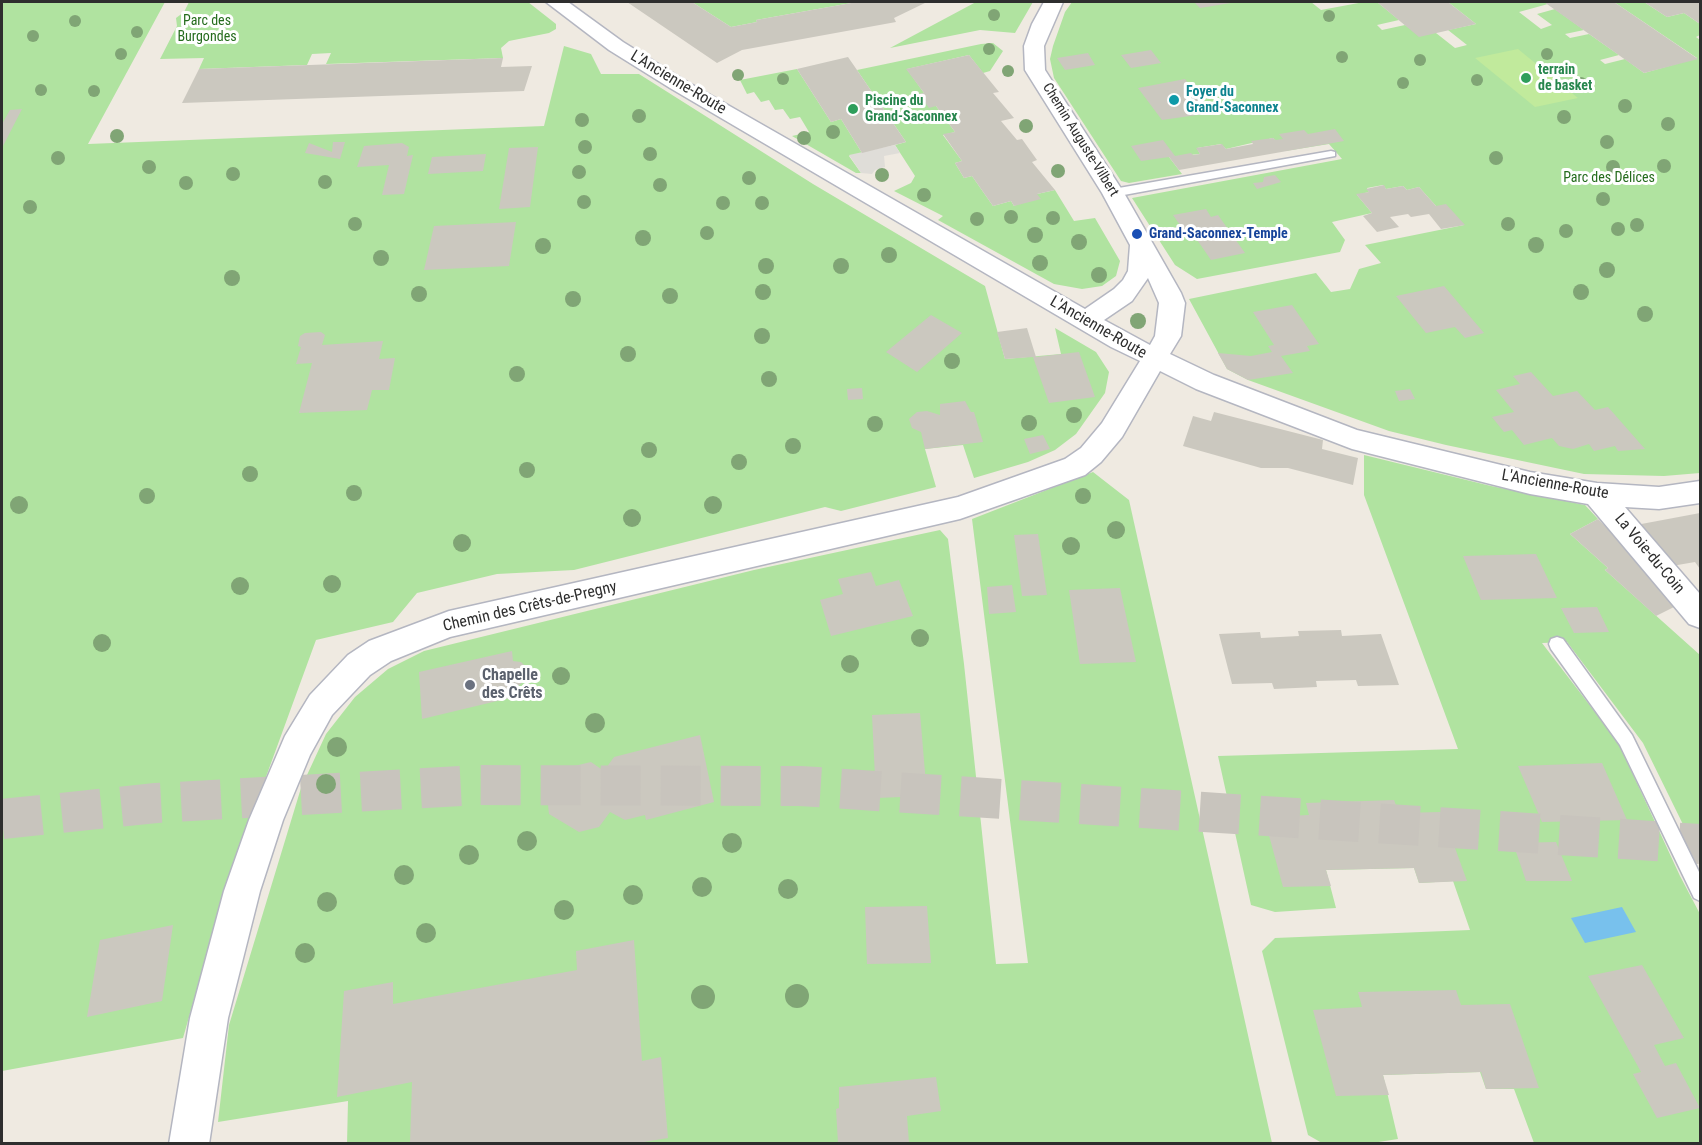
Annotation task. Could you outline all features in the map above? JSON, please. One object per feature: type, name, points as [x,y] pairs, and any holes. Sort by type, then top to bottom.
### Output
[{"type":"street","name":"L'Ancienne-Route","points":[[556,2],[616,46],[677,84],[1086,321],[1154,359],[1205,382],[1352,439],[1530,483],[1597,494],[1659,498],[1701,492]]},
{"type":"street","name":"Chemin Auguste-Vilbert","points":[[1054,2],[1042,24],[1034,46],[1035,70],[1113,193],[1170,293],[1172,303],[1168,336],[1154,359]]},
{"type":"street","points":[[1086,321],[1123,295],[1132,285],[1140,271],[1142,243]]},
{"type":"street","name":"Chemin des Crêts-de-Pregny","points":[[189,1143],[209,1018],[242,891],[266,820],[297,747],[321,705],[359,665],[380,651],[449,624],[960,508],[1075,467],[1091,455],[1112,430],[1154,359]]},
{"type":"street","name":"La Voie-du-Coin","points":[[1597,494],[1701,615]]},
{"type":"lane","points":[[1113,193],[1331,154]]},
{"type":"lane","points":[[1557,644],[1626,740],[1701,892]]},
{"type":"green space","points":[[2,2],[165,2],[88,144],[544,126],[564,46],[591,54],[601,74],[639,74],[813,184],[985,286],[1005,359],[1061,354],[1055,328],[1096,352],[1109,372],[1105,393],[1076,434],[1055,450],[1028,462],[974,478],[963,445],[925,449],[936,487],[841,511],[825,507],[574,570],[497,574],[417,593],[393,622],[316,640],[229,878],[183,1038],[2,1071]]},
{"type":"green space","name":"Parc des Burgondes","points":[[189,2],[528,2],[556,24],[556,29],[549,33],[509,41],[501,48],[503,58],[326,64],[331,53],[312,54],[307,65],[199,69],[204,58],[160,59],[177,26],[176,18],[184,12]]},
{"type":"green space","points":[[692,2],[857,2],[756,20],[757,22],[731,27]]},
{"type":"green space","points":[[976,2],[1033,2],[1015,33],[980,30],[890,48]]},
{"type":"green space","name":"Parc des Délices","points":[[1072,2],[1311,2],[1321,10],[1364,2],[1377,2],[1399,20],[1377,25],[1382,30],[1405,25],[1436,33],[1455,48],[1467,45],[1448,30],[1476,24],[1448,2],[1544,2],[1548,4],[1519,12],[1541,29],[1552,25],[1537,14],[1555,9],[1584,30],[1565,34],[1570,38],[1589,34],[1619,55],[1600,60],[1605,64],[1625,59],[1644,73],[1697,58],[1614,2],[1644,2],[1667,17],[1684,13],[1700,24],[1700,35],[1696,37],[1700,40],[1700,473],[1664,476],[1584,474],[1446,445],[1389,431],[1248,380],[1227,369],[1189,299],[1316,273],[1331,292],[1350,289],[1359,269],[1381,263],[1365,245],[1464,225],[1436,206],[1419,187],[1407,190],[1403,186],[1386,189],[1383,185],[1367,188],[1369,192],[1357,195],[1372,213],[1332,222],[1345,240],[1340,252],[1197,279],[1175,265],[1132,198],[1342,159],[1329,144],[1285,151],[1273,138],[1226,149],[1221,144],[1197,148],[1200,154],[1169,157],[1182,174],[1129,183],[1121,181],[1054,78],[1050,59],[1053,46],[1065,12]]},
{"type":"green space","points":[[993,43],[1003,51],[990,71],[983,73],[969,55],[907,69],[924,93],[920,94],[936,106],[955,132],[943,135],[962,161],[955,163],[964,178],[972,176],[993,206],[1011,201],[1014,206],[1037,194],[1055,190],[1074,221],[1095,218],[1120,261],[1116,276],[1102,286],[1082,289],[1054,284],[938,220],[943,216],[894,191],[911,183],[915,176],[895,145],[906,142],[857,70]]},
{"type":"green space","name":"terrain de basket","points":[[1518,49],[1578,98],[1535,107],[1475,58]]},
{"type":"green space","points":[[797,69],[831,122],[841,119],[862,153],[849,156],[861,173],[856,173],[792,136],[809,132],[800,117],[790,119],[783,109],[775,110],[769,100],[761,102],[754,92],[747,94],[740,80]]},
{"type":"green space","points":[[1364,455],[1491,486],[1585,505],[1598,519],[1570,534],[1608,568],[1605,570],[1700,655],[1700,859],[1643,743],[1567,642],[1542,643],[1618,742],[1700,914],[1700,1143],[1534,1143],[1514,1089],[1486,1089],[1480,1072],[1383,1075],[1398,1139],[1372,1143],[1322,1143],[1308,1135],[1262,951],[1275,938],[1470,930],[1453,881],[1419,883],[1414,868],[1326,870],[1336,908],[1275,912],[1251,905],[1218,756],[1458,749],[1364,495]]},
{"type":"green space","points":[[1093,472],[1129,500],[1272,1143],[347,1144],[348,1101],[218,1122],[229,1025],[301,788],[326,734],[355,697],[388,669],[424,651],[754,570],[940,530],[948,539],[964,664],[996,964],[1028,963],[972,519]]},
{"type":"shaded area","points":[[895,145],[900,153],[884,156],[885,167],[875,170],[872,174],[861,173],[849,155]]},
{"type":"water","points":[[1622,907],[1636,932],[1585,943],[1571,918]]},
{"type":"building","points":[[627,2],[692,2],[731,27],[757,22],[756,20],[857,2],[927,2],[894,18],[896,22],[742,50],[717,63]]},
{"type":"building","points":[[1194,2],[1231,2],[1231,3],[1200,8]]},
{"type":"building","points":[[1377,2],[1448,2],[1476,24],[1419,37]]},
{"type":"building","points":[[1544,2],[1614,2],[1698,59],[1644,73]]},
{"type":"building","points":[[1644,2],[1700,2],[1700,24],[1684,13],[1667,17]]},
{"type":"building","points":[[1151,50],[1161,63],[1131,68],[1121,55]]},
{"type":"building","points":[[1088,53],[1095,65],[1065,70],[1057,58]]},
{"type":"building","points":[[969,55],[999,92],[993,93],[1014,118],[1001,121],[1017,140],[1022,139],[1037,160],[1032,162],[1055,190],[1037,194],[1041,199],[1014,206],[1011,201],[993,206],[972,176],[964,178],[955,163],[962,161],[943,134],[955,132],[936,106],[929,108],[919,94],[924,93],[906,69]]},
{"type":"building","points":[[848,57],[906,142],[862,153],[841,119],[831,122],[797,69]]},
{"type":"building","points":[[503,58],[501,67],[532,66],[524,91],[182,103],[199,69]]},
{"type":"building","name":"Foyer du Grand-Saconnex","points":[[1185,79],[1211,113],[1162,120],[1138,88]]},
{"type":"building","points":[[22,109],[2,148],[2,124],[10,110]]},
{"type":"building","points":[[1335,129],[1344,141],[1179,170],[1169,157],[1141,161],[1131,146],[1163,140],[1175,156],[1191,153],[1193,155],[1200,154],[1196,148],[1222,144],[1226,149],[1253,144],[1251,141],[1283,139],[1279,134],[1304,130],[1308,134]]},
{"type":"building","points":[[333,142],[345,142],[340,159],[305,153],[309,143],[332,152]]},
{"type":"building","points":[[402,143],[409,147],[407,156],[413,155],[404,194],[382,195],[389,165],[357,167],[364,146]]},
{"type":"building","points":[[538,147],[530,207],[499,209],[509,148]]},
{"type":"building","points":[[486,154],[483,171],[428,174],[432,157]]},
{"type":"building","points":[[1275,175],[1281,182],[1257,189],[1253,183],[1263,182],[1264,177]]},
{"type":"building","points":[[1384,185],[1386,189],[1403,186],[1407,190],[1419,187],[1436,206],[1446,204],[1465,225],[1441,229],[1429,214],[1411,217],[1408,214],[1390,217],[1399,227],[1377,232],[1363,216],[1372,213],[1356,194],[1369,192],[1366,189]]},
{"type":"building","points":[[1206,209],[1211,217],[1218,215],[1245,253],[1211,260],[1191,231],[1185,232],[1173,215]]},
{"type":"building","points":[[516,222],[509,266],[424,270],[434,226]]},
{"type":"building","points":[[1444,286],[1484,333],[1465,338],[1455,327],[1426,333],[1396,296]]},
{"type":"building","points":[[1292,305],[1319,344],[1307,346],[1310,351],[1281,356],[1293,373],[1248,380],[1227,369],[1218,353],[1251,356],[1272,352],[1268,346],[1274,345],[1253,312]]},
{"type":"building","points":[[931,315],[962,333],[917,372],[886,352]]},
{"type":"building","points":[[1027,328],[1036,357],[1079,352],[1095,397],[1049,403],[1033,357],[1005,359],[997,332]]},
{"type":"building","points":[[321,332],[325,335],[322,345],[383,341],[379,359],[395,358],[389,390],[372,390],[367,410],[299,413],[312,363],[296,364],[301,347],[298,346],[300,336],[305,333]]},
{"type":"building","points":[[1531,372],[1553,396],[1577,391],[1595,410],[1608,407],[1645,449],[1618,451],[1615,446],[1594,451],[1589,444],[1573,449],[1559,446],[1552,438],[1524,445],[1512,430],[1504,432],[1492,417],[1514,412],[1496,390],[1520,384],[1513,376]]},
{"type":"building","points":[[862,388],[863,399],[848,400],[847,389]]},
{"type":"building","points":[[1410,389],[1415,399],[1399,401],[1395,391]]},
{"type":"building","points":[[965,401],[971,412],[974,412],[983,442],[925,449],[921,432],[912,428],[909,419],[917,412],[927,411],[940,415],[940,404]]},
{"type":"building","points":[[1214,412],[1323,440],[1322,449],[1358,458],[1353,485],[1288,468],[1261,468],[1183,446],[1193,416],[1211,421]]},
{"type":"building","points":[[1043,435],[1050,449],[1030,454],[1024,439]]},
{"type":"building","points":[[1700,513],[1700,569],[1695,562],[1666,567],[1636,525]]},
{"type":"building","points":[[1598,519],[1680,604],[1656,616],[1605,570],[1608,568],[1570,534]]},
{"type":"building","points":[[1038,534],[1047,595],[1022,596],[1014,535]]},
{"type":"building","points":[[1536,554],[1557,598],[1481,600],[1463,556]]},
{"type":"building","points":[[871,572],[876,586],[899,580],[913,616],[831,636],[820,600],[843,594],[838,579]]},
{"type":"building","points":[[1012,585],[1016,612],[989,614],[987,587]]},
{"type":"building","points":[[1120,588],[1136,662],[1080,664],[1069,590]]},
{"type":"building","points":[[1597,607],[1609,632],[1574,633],[1561,608]]},
{"type":"building","points":[[1341,630],[1342,636],[1381,634],[1399,685],[1358,686],[1356,680],[1316,681],[1317,687],[1274,689],[1272,683],[1232,684],[1219,634],[1260,632],[1261,638],[1299,636],[1298,631]]},
{"type":"building","name":"Chapelle des Crêts","points":[[512,651],[513,661],[521,662],[530,671],[529,677],[517,687],[518,696],[422,719],[419,672]]},
{"type":"building","points":[[920,713],[927,796],[876,798],[872,715]]},
{"type":"building","points":[[700,735],[714,802],[646,820],[645,815],[625,820],[610,812],[599,827],[579,832],[549,814],[547,796],[570,767],[591,762],[604,771],[614,757]]},
{"type":"building","points":[[1602,763],[1627,820],[1542,822],[1518,766]]},
{"type":"building","points":[[1394,800],[1399,813],[1442,812],[1467,881],[1419,883],[1414,868],[1326,870],[1331,886],[1283,887],[1264,817],[1309,815],[1306,803]]},
{"type":"building","points":[[1556,842],[1572,881],[1526,881],[1513,843]]},
{"type":"building","points":[[927,906],[931,963],[867,964],[865,907]]},
{"type":"building","points":[[173,925],[162,1001],[87,1017],[100,940]]},
{"type":"building","points":[[634,940],[642,1061],[661,1057],[668,1138],[638,1143],[410,1143],[412,1082],[337,1097],[344,991],[393,982],[393,1004],[577,970],[576,951]]},
{"type":"building","points":[[1642,965],[1684,1038],[1654,1045],[1665,1066],[1676,1063],[1700,1108],[1657,1118],[1633,1074],[1641,1072],[1588,976]]},
{"type":"building","points":[[1456,990],[1461,1005],[1510,1004],[1539,1088],[1486,1089],[1481,1072],[1383,1075],[1389,1095],[1336,1096],[1313,1010],[1362,1007],[1358,992]]},
{"type":"building","points":[[936,1077],[941,1111],[907,1116],[909,1143],[838,1143],[836,1109],[839,1108],[839,1087]]},
{"type":"tunnel","points":[[2,819],[156,803],[480,785],[800,786],[1700,844]]},
{"type":"place","name":"terrain de basket","points":[[1526,78]]},
{"type":"place","name":"Foyer du Grand-Saconnex","points":[[1174,100]]},
{"type":"place","name":"Piscine du Grand-Saconnex","points":[[853,109]]},
{"type":"place","name":"Grand-Saconnex-Temple","points":[[1137,234]]},
{"type":"place","name":"Chapelle des Crêts","points":[[470,685]]}]
